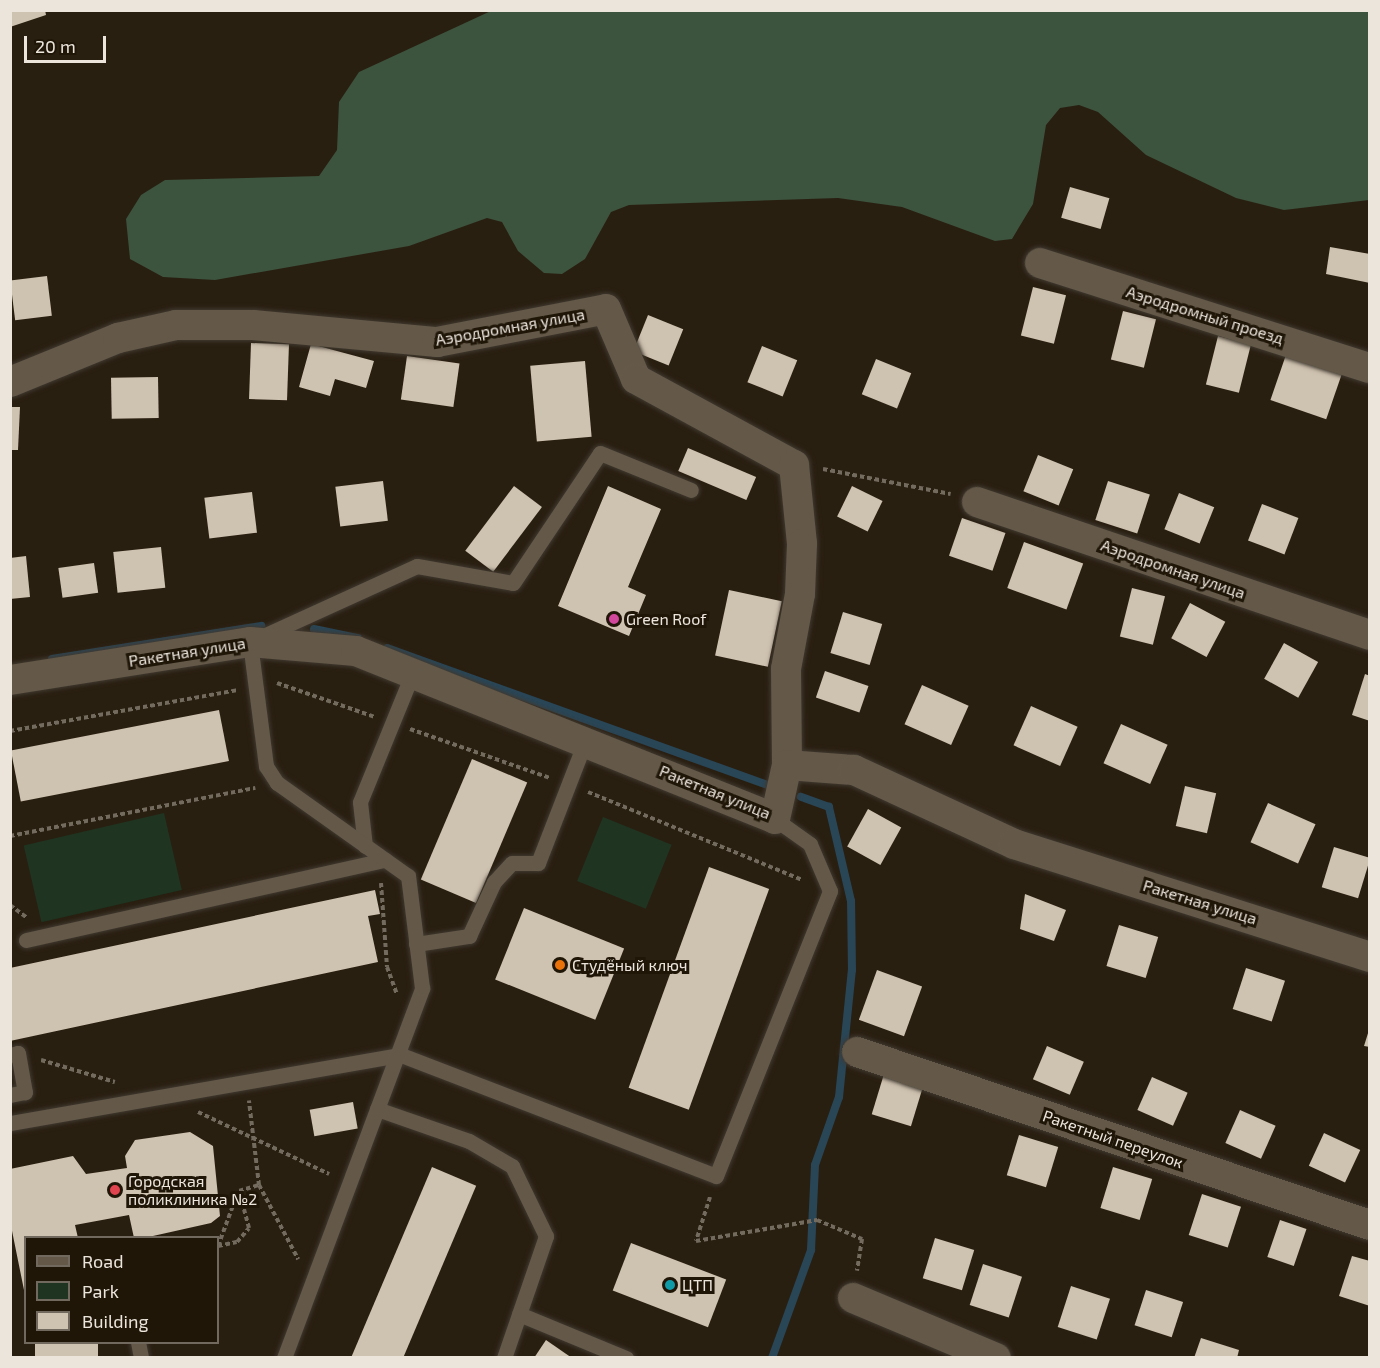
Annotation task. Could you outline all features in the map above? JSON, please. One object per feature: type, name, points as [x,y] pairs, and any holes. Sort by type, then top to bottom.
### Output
[{"type":"street","name":"Аэродромный проезд","points":[[1040,263],[1370,368]]},
{"type":"street","name":"Аэродромная улица","points":[[10,382],[118,338],[176,325],[253,325],[437,342],[606,309],[636,379],[794,465]]},
{"type":"street","points":[[786,765],[786,669],[800,594],[802,544],[794,465]]},
{"type":"street","name":"Аэродромная улица","points":[[977,502],[1370,635]]},
{"type":"street","name":"Ракетная улица","points":[[10,680],[250,642],[356,651],[586,739],[775,819],[786,765],[854,770],[1014,844],[1370,957]]},
{"type":"street","name":"Ракетный переулок","points":[[857,1052],[1370,1225]]},
{"type":"street","points":[[854,1298],[996,1358]]},
{"type":"lane","points":[[284,1358],[376,1109],[401,1055],[422,988],[408,876],[277,783],[266,766],[250,642],[417,566],[513,583],[600,453],[691,490]]},
{"type":"lane","points":[[365,846],[360,802],[396,724],[413,672]]},
{"type":"lane","points":[[416,944],[469,936],[494,882],[512,863],[538,863],[586,739]]},
{"type":"lane","points":[[10,1123],[401,1055],[716,1176],[830,891],[810,844],[775,819]]},
{"type":"lane","points":[[26,940],[385,860]]},
{"type":"lane","points":[[10,1055],[18,1053],[25,1092],[10,1095]]},
{"type":"lane","points":[[376,1109],[469,1141],[512,1166],[546,1236],[504,1358]]},
{"type":"lane","points":[[519,1314],[626,1358]]},
{"type":"path","points":[[794,465],[926,486]]},
{"type":"path","points":[[10,731],[279,683],[569,784],[830,891]]},
{"type":"path","points":[[10,837],[277,783]]},
{"type":"path","points":[[351,868],[381,881],[387,967],[396,993],[415,1010]]},
{"type":"path","points":[[10,904],[34,924]]},
{"type":"path","points":[[246,1082],[259,1185],[311,1285]]},
{"type":"path","points":[[716,1176],[696,1241],[817,1220],[862,1239],[854,1298]]},
{"type":"path","points":[[239,1191],[259,1185]]},
{"type":"path","points":[[219,1246],[237,1242],[249,1228],[239,1191]]},
{"type":"path","points":[[219,1243],[239,1191]]},
{"type":"green space","points":[[493,10],[1369,11],[1369,200],[1284,210],[1236,198],[1146,155],[1098,112],[1079,105],[1060,108],[1046,125],[1033,204],[1012,239],[995,241],[902,207],[838,198],[629,205],[611,212],[585,259],[562,274],[544,273],[518,251],[502,222],[487,218],[409,246],[215,280],[163,277],[130,259],[126,219],[141,195],[165,180],[319,176],[337,150],[339,102],[359,72]]},
{"type":"green space","points":[[164,813],[182,890],[41,922],[24,845]]},
{"type":"green space","points":[[603,817],[672,845],[646,909],[577,881]]},
{"type":"building","points":[[10,10],[45,10],[46,15],[10,27]]},
{"type":"building","points":[[1070,187],[1109,198],[1101,229],[1061,218]]},
{"type":"building","points":[[1330,247],[1370,254],[1370,283],[1326,274]]},
{"type":"building","points":[[47,276],[52,316],[15,320],[10,281]]},
{"type":"building","points":[[1033,287],[1066,295],[1054,344],[1021,336]]},
{"type":"building","points":[[1123,311],[1156,319],[1144,368],[1111,360]]},
{"type":"building","points":[[648,315],[683,329],[669,365],[633,351]]},
{"type":"building","points":[[1218,336],[1251,344],[1239,393],[1206,385]]},
{"type":"building","points":[[251,343],[289,344],[287,400],[249,399]]},
{"type":"building","points":[[311,344],[374,361],[366,388],[335,379],[330,396],[299,387]]},
{"type":"building","points":[[762,346],[797,360],[783,396],[747,382]]},
{"type":"building","points":[[1288,349],[1344,368],[1326,419],[1270,400]]},
{"type":"building","points":[[407,356],[459,363],[453,407],[401,400]]},
{"type":"building","points":[[876,359],[911,373],[897,408],[862,394]]},
{"type":"building","points":[[585,361],[592,437],[537,442],[530,366]]},
{"type":"building","points":[[158,377],[159,418],[112,419],[111,378]]},
{"type":"building","points":[[10,407],[20,407],[18,450],[10,450]]},
{"type":"building","points":[[688,448],[756,477],[746,500],[678,471]]},
{"type":"building","points":[[1038,455],[1073,469],[1059,505],[1023,491]]},
{"type":"building","points":[[383,481],[388,521],[340,527],[335,487]]},
{"type":"building","points":[[1108,481],[1150,495],[1137,534],[1095,520]]},
{"type":"building","points":[[514,486],[542,507],[493,572],[465,551]]},
{"type":"building","points":[[608,486],[661,509],[628,587],[646,595],[629,636],[558,606]]},
{"type":"building","points":[[852,486],[883,501],[868,531],[837,517]]},
{"type":"building","points":[[252,492],[257,533],[209,539],[204,498]]},
{"type":"building","points":[[1179,493],[1214,507],[1200,543],[1164,529]]},
{"type":"building","points":[[1262,504],[1298,518],[1284,554],[1248,540]]},
{"type":"building","points":[[962,518],[1005,533],[992,571],[949,556]]},
{"type":"building","points":[[1024,542],[1083,564],[1066,610],[1007,588]]},
{"type":"building","points":[[161,547],[165,588],[118,593],[113,552]]},
{"type":"building","points":[[26,556],[30,597],[10,599],[10,558]]},
{"type":"building","points":[[94,563],[98,593],[63,598],[58,568]]},
{"type":"building","points":[[1132,588],[1165,596],[1153,645],[1120,637]]},
{"type":"building","points":[[729,590],[782,601],[768,667],[715,656]]},
{"type":"building","points":[[1190,603],[1225,622],[1207,657],[1171,638]]},
{"type":"building","points":[[843,612],[882,624],[870,665],[830,653]]},
{"type":"building","points":[[1284,643],[1318,662],[1298,698],[1264,679]]},
{"type":"building","points":[[825,671],[868,686],[859,712],[816,697]]},
{"type":"building","points":[[1365,674],[1370,676],[1370,721],[1352,715]]},
{"type":"building","points":[[922,685],[969,706],[951,745],[905,724]]},
{"type":"building","points":[[1031,706],[1078,727],[1060,766],[1014,745]]},
{"type":"building","points":[[219,710],[229,761],[21,801],[11,750]]},
{"type":"building","points":[[1121,724],[1168,745],[1150,784],[1104,763]]},
{"type":"building","points":[[472,759],[527,782],[476,903],[421,880]]},
{"type":"building","points":[[1185,786],[1216,793],[1207,833],[1176,826]]},
{"type":"building","points":[[1268,803],[1316,824],[1298,863],[1251,842]]},
{"type":"building","points":[[868,809],[901,827],[880,865],[847,847]]},
{"type":"building","points":[[1334,847],[1370,858],[1358,898],[1322,887]]},
{"type":"building","points":[[709,867],[769,889],[689,1110],[629,1088]]},
{"type":"building","points":[[375,890],[380,914],[368,916],[378,962],[10,1041],[10,968]]},
{"type":"building","points":[[1025,894],[1066,910],[1054,941],[1020,929]]},
{"type":"building","name":"Студёный ключ","points":[[524,908],[624,948],[595,1020],[495,979]]},
{"type":"building","points":[[1119,925],[1158,937],[1146,978],[1106,966]]},
{"type":"building","points":[[1246,968],[1285,981],[1272,1022],[1233,1009]]},
{"type":"building","points":[[877,970],[922,986],[904,1036],[859,1020]]},
{"type":"building","points":[[1370,1030],[1370,1047],[1364,1046]]},
{"type":"building","points":[[1047,1046],[1084,1062],[1070,1095],[1033,1079]]},
{"type":"building","points":[[884,1074],[923,1086],[911,1126],[872,1114]]},
{"type":"building","points":[[1152,1077],[1188,1093],[1173,1126],[1137,1110]]},
{"type":"building","points":[[353,1102],[358,1129],[314,1136],[310,1110]]},
{"type":"building","points":[[1240,1110],[1276,1126],[1261,1159],[1225,1143]]},
{"type":"building","name":"Городская поликлиника №2","points":[[190,1132],[213,1146],[220,1216],[211,1223],[153,1236],[134,1236],[129,1215],[75,1225],[78,1236],[24,1236],[24,1290],[10,1221],[10,1169],[73,1156],[86,1174],[127,1168],[125,1156],[135,1140]]},
{"type":"building","points":[[1324,1133],[1360,1150],[1345,1183],[1309,1166]]},
{"type":"building","points":[[1019,1135],[1058,1147],[1046,1187],[1007,1175]]},
{"type":"building","points":[[432,1167],[476,1186],[403,1358],[351,1358]]},
{"type":"building","points":[[1113,1167],[1152,1179],[1140,1220],[1100,1208]]},
{"type":"building","points":[[1202,1194],[1241,1207],[1228,1248],[1189,1235]]},
{"type":"building","points":[[1280,1220],[1306,1229],[1294,1266],[1267,1257]]},
{"type":"building","points":[[935,1238],[974,1250],[962,1290],[923,1278]]},
{"type":"building","name":"ЦТП","points":[[631,1243],[726,1280],[708,1327],[613,1291]]},
{"type":"building","points":[[1352,1256],[1370,1261],[1370,1306],[1339,1296]]},
{"type":"building","points":[[983,1264],[1022,1277],[1009,1318],[970,1305]]},
{"type":"building","points":[[1071,1286],[1110,1299],[1097,1340],[1058,1327]]},
{"type":"building","points":[[1146,1290],[1183,1302],[1172,1337],[1135,1325]]},
{"type":"building","points":[[1201,1338],[1239,1350],[1237,1358],[1194,1358]]},
{"type":"building","points":[[546,1340],[572,1358],[534,1358]]},
{"type":"building","points":[[35,1344],[98,1344],[98,1358],[35,1358]]},
{"type":"waterway","points":[[52,659],[261,626]]},
{"type":"waterway","points":[[314,629],[358,638]]},
{"type":"waterway","points":[[387,648],[767,785]]},
{"type":"waterway","points":[[772,1358],[811,1250],[815,1165],[839,1097],[852,970],[851,901],[829,807],[801,797]]},
{"type":"place","name":"Green Roof","points":[[614,619]]},
{"type":"place","name":"Студёный ключ","points":[[560,965]]},
{"type":"place","name":"Городская поликлиника №2","points":[[115,1190]]},
{"type":"place","name":"ЦТП","points":[[670,1285]]}]
